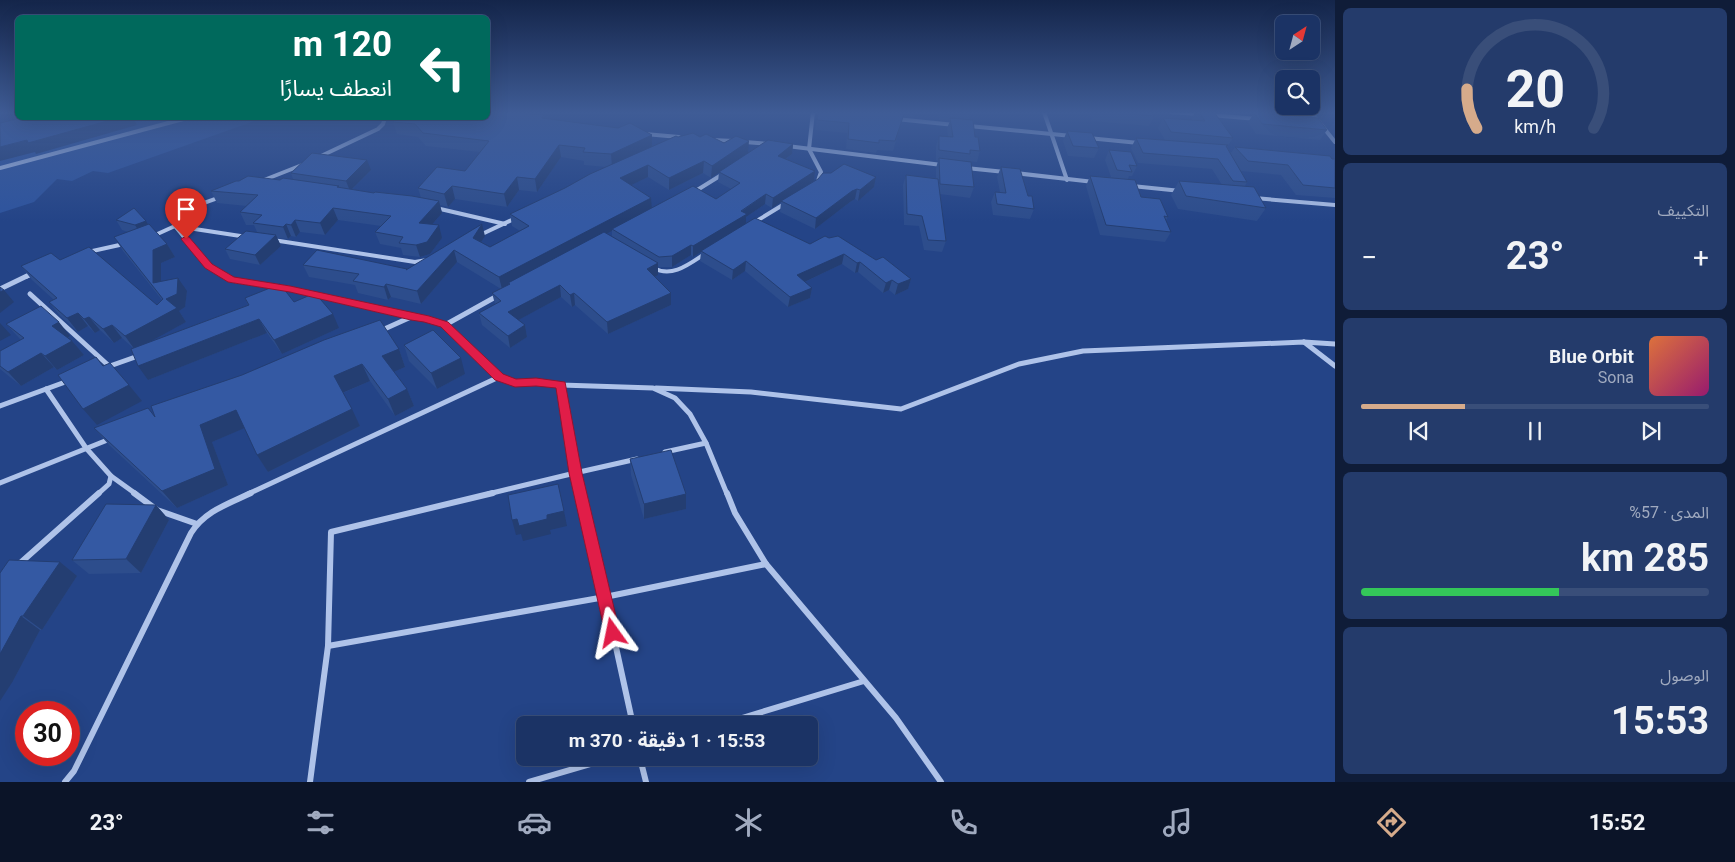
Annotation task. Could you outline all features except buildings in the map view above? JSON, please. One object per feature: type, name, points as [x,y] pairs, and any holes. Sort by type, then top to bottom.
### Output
[{"type":"street","points":[[0,168],[73,148]]},
{"type":"street","points":[[319,158],[338,148]]},
{"type":"street","points":[[805,148],[948,165]]},
{"type":"street","points":[[1055,148],[1066,180]]},
{"type":"street","points":[[809,149],[821,172],[819,180],[814,186]]},
{"type":"street","points":[[269,183],[260,182],[311,161]]},
{"type":"street","points":[[958,166],[1096,182]]},
{"type":"street","points":[[691,194],[731,169]]},
{"type":"street","points":[[1126,185],[1186,191]]},
{"type":"street","points":[[175,226],[182,214],[225,196]]},
{"type":"street","points":[[1246,197],[1335,205]]},
{"type":"street","points":[[746,228],[788,202]]},
{"type":"street","points":[[432,207],[505,224]]},
{"type":"street","points":[[479,236],[521,215]]},
{"type":"street","points":[[175,226],[208,266],[219,274],[232,280],[290,289],[411,317],[426,318],[445,325],[499,377],[515,383],[536,382],[561,385],[751,392],[901,409],[1019,364],[1083,351],[1304,342],[1335,344]]},
{"type":"street","points":[[151,236],[175,226],[252,237]]},
{"type":"street","points":[[271,240],[415,262],[429,259]]},
{"type":"street","points":[[80,254],[132,243]]},
{"type":"street","points":[[650,266],[658,271],[679,270],[712,249]]},
{"type":"street","points":[[0,289],[42,270]]},
{"type":"street","points":[[281,293],[290,289]]},
{"type":"street","points":[[445,325],[504,293]]},
{"type":"street","points":[[30,294],[109,366]]},
{"type":"street","points":[[376,333],[411,317]]},
{"type":"street","points":[[1304,342],[1335,366]]},
{"type":"street","points":[[100,370],[151,352]]},
{"type":"street","points":[[65,782],[74,771],[197,524],[212,511],[499,377]]},
{"type":"street","points":[[0,406],[73,379]]},
{"type":"street","points":[[561,385],[575,473],[631,716]]},
{"type":"street","points":[[653,388],[675,398],[690,414],[706,443],[734,513],[766,564],[896,718],[941,782]]},
{"type":"street","points":[[46,389],[86,448],[112,476],[157,510],[197,524]]},
{"type":"street","points":[[0,483],[113,437]]},
{"type":"street","points":[[659,453],[706,443]]},
{"type":"street","points":[[310,782],[328,646],[331,532],[641,458]]},
{"type":"street","points":[[10,572],[109,484],[112,476]]},
{"type":"street","points":[[328,646],[605,597],[766,564]]},
{"type":"street","points":[[749,716],[864,681]]},
{"type":"street","points":[[529,782],[584,766]]},
{"type":"street","points":[[642,766],[646,782]]},
{"type":"shaded area","points":[[0,148],[177,148],[108,173],[93,171],[72,181],[57,179],[34,202],[0,213]]},
{"type":"route","points":[[186,239],[208,266],[232,280],[290,289],[411,317],[426,318],[445,325],[499,377],[515,383],[536,382],[561,385],[575,473],[613,633]]}]
